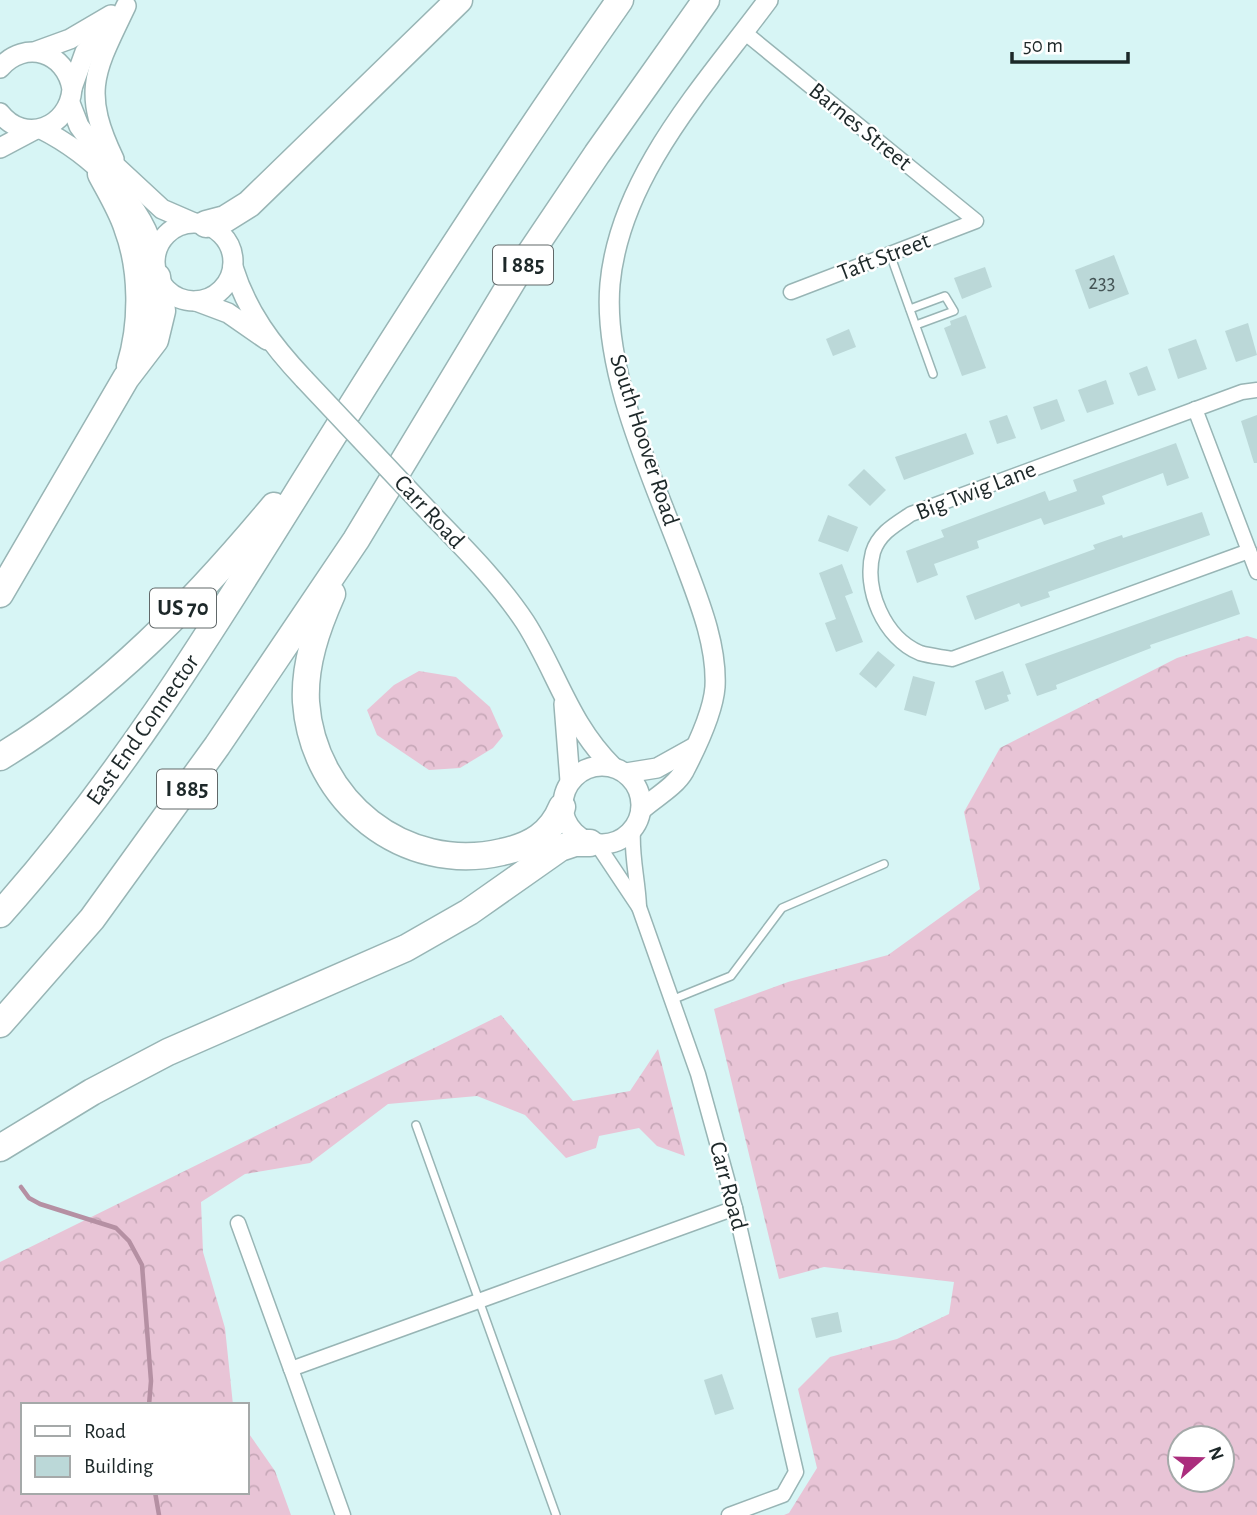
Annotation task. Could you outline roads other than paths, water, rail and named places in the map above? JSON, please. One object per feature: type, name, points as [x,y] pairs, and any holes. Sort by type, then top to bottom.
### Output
[{"type":"highway","points":[[199,223],[225,219],[249,204],[458,0]]},
{"type":"highway","name":"I 885","points":[[337,429],[476,211],[620,0]]},
{"type":"highway","name":"I 885","points":[[0,1024],[46,974],[135,862],[356,540],[519,270],[706,0]]},
{"type":"highway","points":[[109,170],[134,252],[139,313],[126,377]]},
{"type":"highway","points":[[0,594],[126,377],[149,348],[158,331],[162,311],[156,267]]},
{"type":"highway","name":"US 70","points":[[0,757],[101,684],[170,622],[234,553],[337,429]]},
{"type":"highway","name":"East End Connector","points":[[0,914],[80,820],[162,709],[337,429]]},
{"type":"highway","points":[[356,540],[321,619],[306,679],[306,701],[313,741],[339,794],[367,822],[403,844],[444,856],[465,858],[505,852],[536,841],[554,824],[562,807]]},
{"type":"highway","points":[[0,1147],[92,1092],[168,1052],[406,948],[469,912],[560,848],[575,843],[593,844]]},
{"type":"street","name":"South Hoover Road","points":[[641,810],[683,772],[712,705],[713,657],[692,582],[621,386],[611,326],[610,285],[617,244],[641,179],[768,0]]},
{"type":"street","points":[[109,170],[99,127],[94,87],[99,62],[129,3]]},
{"type":"street","points":[[0,68],[11,57],[70,39],[129,3]]},
{"type":"street","points":[[0,148],[59,120],[71,96],[85,52],[129,3]]},
{"type":"street","name":"Barnes Street","points":[[744,32],[976,221]]},
{"type":"street","points":[[0,51],[50,55],[61,64],[84,134],[109,170],[142,219],[156,267],[176,297],[196,301],[209,298],[220,291],[229,280],[233,267],[227,240],[218,230],[162,209],[109,170],[73,146],[38,130],[14,126],[0,113]]},
{"type":"street","name":"Taft Street","points":[[792,292],[976,221]]},
{"type":"street","points":[[156,267],[167,232],[199,223]]},
{"type":"street","name":"Carr Road","points":[[233,267],[244,298],[268,340],[512,604],[537,643],[564,703],[593,746],[620,770]]},
{"type":"street","name":"Carr Road","points":[[196,301],[228,313],[268,340]]},
{"type":"street","name":"Big Twig Lane","points":[[1249,551],[953,659],[920,653],[899,639],[879,614],[871,585],[874,551],[885,531],[911,514],[1257,390]]},
{"type":"street","points":[[1195,410],[1257,572]]},
{"type":"street","name":"Carr Road","points":[[564,703],[570,781]]},
{"type":"street","points":[[620,770],[638,790],[641,810],[633,829],[617,842],[593,844],[569,826],[562,807],[570,781],[593,766],[620,770],[657,768],[693,748]]},
{"type":"street","name":"Carr Road","points":[[633,829],[632,854],[638,882],[639,906]]},
{"type":"street","name":"Carr Road","points":[[593,844],[639,906],[674,999],[735,1208],[796,1472],[783,1495],[729,1515]]},
{"type":"street","points":[[291,1369],[735,1208]]},
{"type":"street","points":[[238,1223],[343,1515]]},
{"type":"lane","points":[[890,254],[933,374]]},
{"type":"lane","points":[[910,309],[945,296],[954,311],[916,326]]},
{"type":"lane","points":[[674,999],[730,976],[782,908],[884,864]]},
{"type":"lane","points":[[416,1125],[556,1515]]},
{"type":"waterway","points":[[21,1187],[29,1198],[40,1204],[116,1228],[129,1241],[142,1265],[151,1381],[149,1403]]},
{"type":"waterway","points":[[155,1494],[159,1515]]}]
